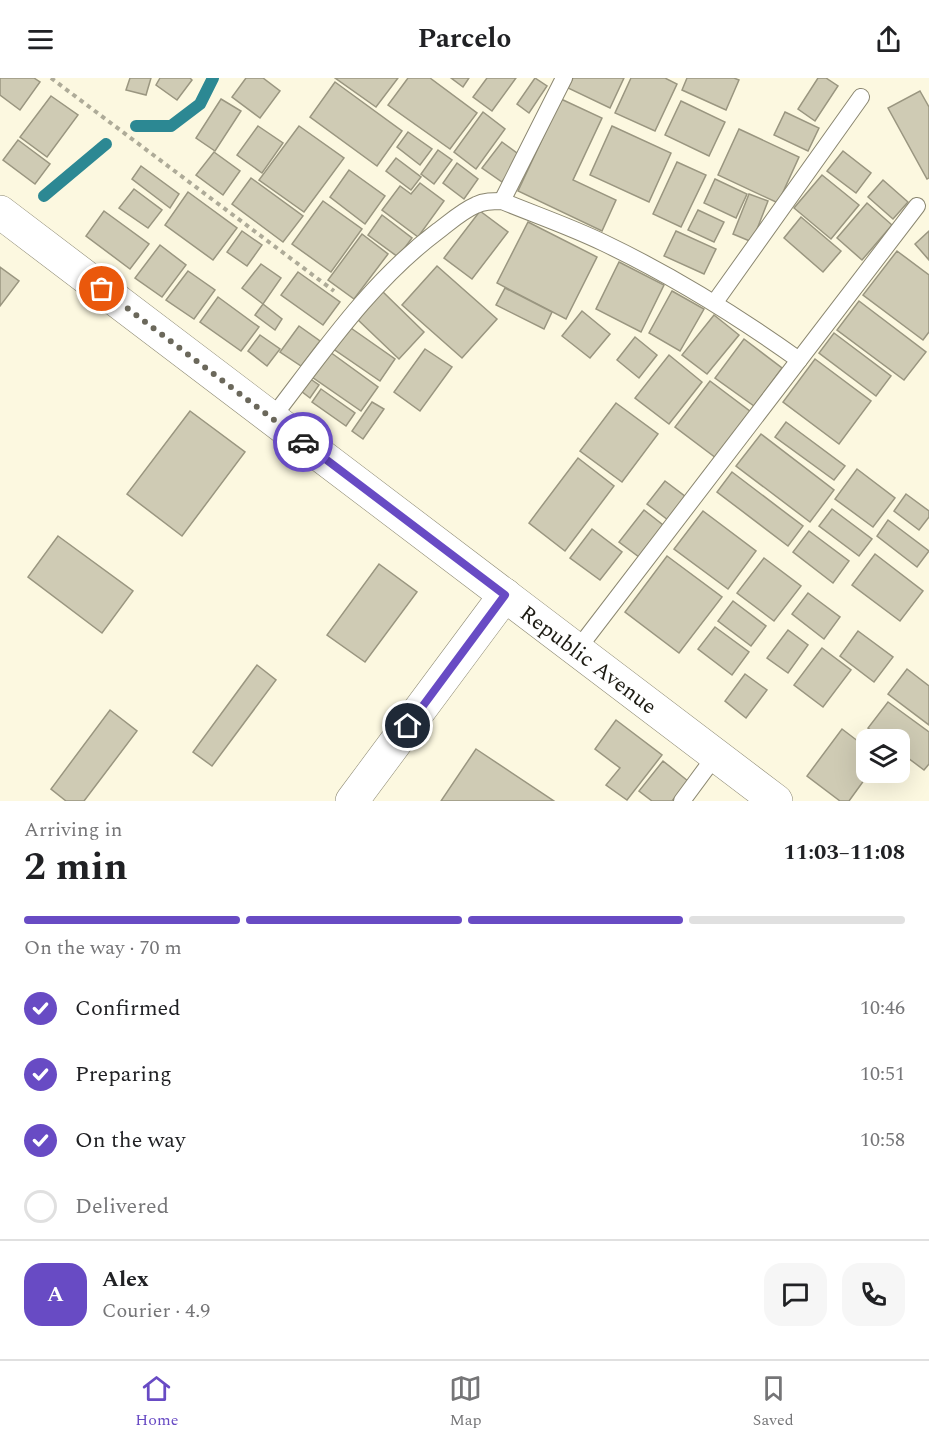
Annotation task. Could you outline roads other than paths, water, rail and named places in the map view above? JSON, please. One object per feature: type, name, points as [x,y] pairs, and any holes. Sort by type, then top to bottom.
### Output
[{"type":"main road","name":"Republic Avenue","points":[[0,212],[776,801]]},
{"type":"main road","points":[[352,801],[505,595]]},
{"type":"lane","points":[[502,201],[564,78]]},
{"type":"lane","points":[[715,302],[861,97]]},
{"type":"lane","points":[[272,418],[357,308],[402,261],[462,213],[487,201],[502,201],[602,242],[659,271],[715,302],[799,360]]},
{"type":"lane","points":[[577,650],[917,206]]},
{"type":"lane","points":[[682,801],[716,755]]},
{"type":"waterway","points":[[136,126],[171,126],[200,104],[213,78]]},
{"type":"waterway","points":[[44,196],[106,144]]}]
